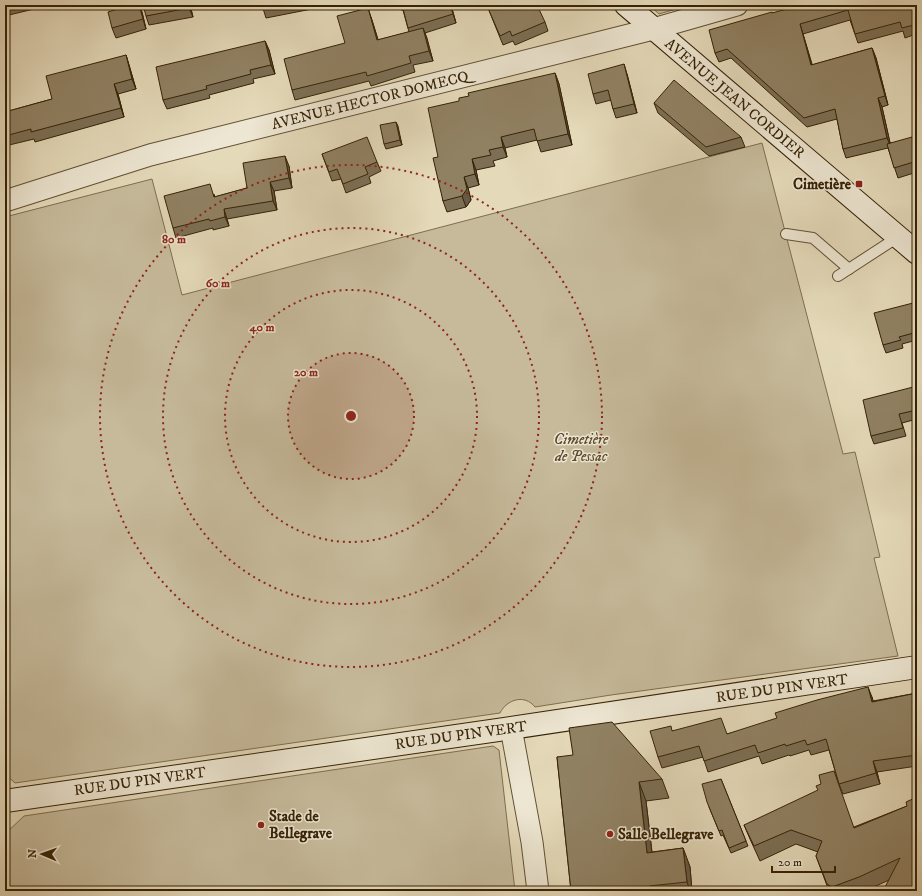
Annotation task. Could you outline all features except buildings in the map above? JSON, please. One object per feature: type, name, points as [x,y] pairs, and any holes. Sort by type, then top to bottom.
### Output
[{"type":"street","name":"AVENUE JEAN CORDIER","points":[[626,5],[917,253]]},
{"type":"street","name":"AVENUE HECTOR DOMECQ","points":[[5,201],[150,155],[653,28],[737,5]]},
{"type":"street","name":"RUE DU PIN VERT","points":[[5,801],[917,668]]},
{"type":"street","points":[[511,728],[532,842],[538,891]]},
{"type":"lane","points":[[786,234],[813,238],[849,269]]},
{"type":"lane","points":[[838,276],[898,237]]},
{"type":"green space","points":[[649,5],[690,5],[659,14]]},
{"type":"green space","name":"Cimetière de Pessac","points":[[762,143],[843,454],[855,452],[880,557],[874,558],[898,656],[611,695],[535,707],[526,700],[521,699],[507,704],[500,713],[15,783],[5,774],[5,217],[152,179],[182,295]]},
{"type":"green space","name":"Stade de Bellegrave","points":[[493,746],[499,750],[515,891],[5,891],[5,834],[24,816]]},
{"type":"place","name":"Cimetière","points":[[859,184]]},
{"type":"place","name":"Stade de Bellegrave","points":[[261,825]]},
{"type":"place","name":"Salle Bellegrave","points":[[610,834]]}]
